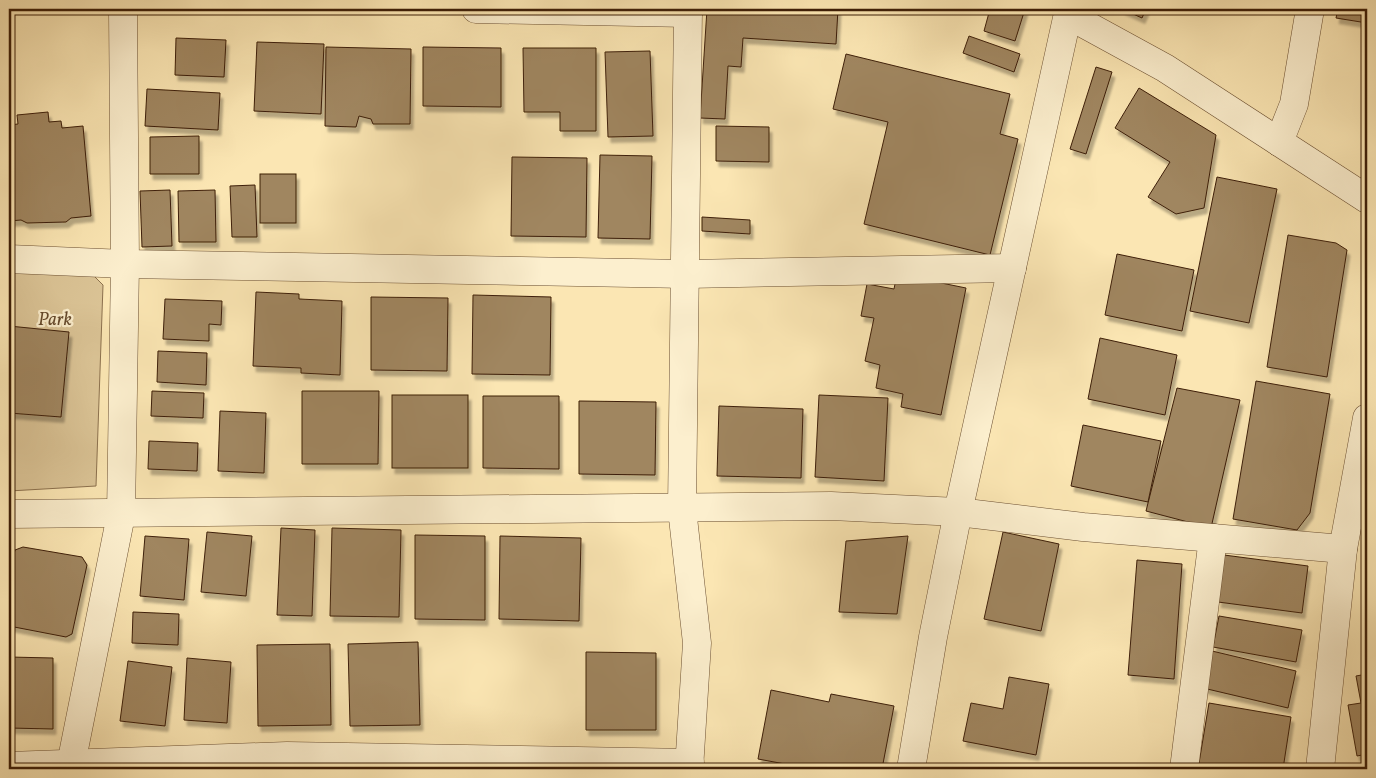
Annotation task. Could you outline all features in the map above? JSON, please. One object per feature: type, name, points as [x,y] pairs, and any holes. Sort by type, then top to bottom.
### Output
[{"type":"street","points":[[70,767],[121,515],[124,264],[123,9]]},
{"type":"street","points":[[9,766],[70,767],[287,756],[689,766],[697,643],[682,509],[688,11],[476,9]]},
{"type":"street","points":[[1279,142],[1294,104],[1310,9]]},
{"type":"street","points":[[910,769],[932,637],[958,512],[1068,12],[1165,68],[1367,199]]},
{"type":"street","points":[[9,259],[124,264],[686,274],[1012,268]]},
{"type":"street","points":[[1320,769],[1343,548],[1367,418]]},
{"type":"street","points":[[9,514],[121,515],[831,506],[958,512],[1084,527],[1343,548]]},
{"type":"street","points":[[1184,769],[1214,538]]},
{"type":"green space","name":"Park","points":[[9,272],[91,273],[103,285],[96,486],[9,491]]},
{"type":"building","points":[[707,9],[838,9],[836,44],[743,38],[741,67],[728,66],[725,119],[700,118]]},
{"type":"building","points":[[990,9],[1025,9],[1015,41],[984,31]]},
{"type":"building","points":[[1122,9],[1146,9],[1142,18]]},
{"type":"building","points":[[1338,9],[1367,9],[1367,23],[1336,18]]},
{"type":"building","points":[[969,36],[1020,54],[1014,72],[963,53]]},
{"type":"building","points":[[176,38],[226,40],[224,77],[175,75]]},
{"type":"building","points":[[257,42],[324,44],[321,114],[254,111]]},
{"type":"building","points":[[326,47],[411,49],[410,124],[373,124],[371,119],[359,116],[356,127],[325,126]]},
{"type":"building","points":[[423,47],[501,48],[501,107],[423,106]]},
{"type":"building","points":[[523,48],[596,48],[596,131],[560,131],[560,112],[524,112]]},
{"type":"building","points":[[650,51],[653,136],[608,137],[605,52]]},
{"type":"building","points":[[846,54],[1010,94],[1000,134],[1018,139],[990,255],[864,224],[888,122],[833,109]]},
{"type":"building","points":[[1096,67],[1112,72],[1086,154],[1070,149]]},
{"type":"building","points":[[1139,88],[1216,135],[1204,208],[1176,214],[1148,197],[1170,162],[1115,128]]},
{"type":"building","points":[[147,89],[220,93],[218,130],[145,126]]},
{"type":"building","points":[[48,112],[49,122],[61,121],[62,128],[83,126],[91,216],[71,218],[66,222],[27,223],[21,220],[9,221],[9,125],[18,124],[17,115]]},
{"type":"building","points":[[716,126],[769,127],[769,162],[716,161]]},
{"type":"building","points":[[199,136],[199,174],[150,174],[150,137]]},
{"type":"building","points":[[600,155],[652,156],[650,239],[598,238]]},
{"type":"building","points":[[512,157],[587,158],[586,237],[511,236]]},
{"type":"building","points":[[260,174],[296,174],[296,223],[260,223]]},
{"type":"building","points":[[1217,177],[1277,189],[1249,323],[1190,311]]},
{"type":"building","points":[[255,185],[257,237],[232,237],[230,186]]},
{"type":"building","points":[[170,190],[172,246],[142,247],[140,191]]},
{"type":"building","points":[[215,190],[216,242],[179,242],[178,191]]},
{"type":"building","points":[[702,217],[750,220],[750,234],[702,231]]},
{"type":"building","points":[[1288,235],[1336,243],[1347,250],[1327,377],[1267,367]]},
{"type":"building","points":[[1117,254],[1194,270],[1182,331],[1105,315]]},
{"type":"building","points":[[897,274],[966,288],[941,415],[901,407],[903,394],[876,388],[880,365],[865,361],[874,318],[861,316],[867,284],[894,289]]},
{"type":"building","points":[[256,292],[299,294],[299,299],[342,301],[340,375],[301,373],[301,368],[253,366]]},
{"type":"building","points":[[473,295],[551,297],[550,375],[472,374]]},
{"type":"building","points":[[371,297],[448,298],[447,371],[371,370]]},
{"type":"building","points":[[165,299],[222,301],[221,325],[209,324],[209,341],[163,339]]},
{"type":"building","points":[[9,326],[69,332],[61,417],[9,413]]},
{"type":"building","points":[[1100,338],[1177,355],[1165,415],[1088,399]]},
{"type":"building","points":[[158,351],[207,353],[206,385],[157,382]]},
{"type":"building","points":[[1256,381],[1330,394],[1310,513],[1297,530],[1233,519]]},
{"type":"building","points":[[1177,388],[1240,400],[1211,528],[1146,511]]},
{"type":"building","points":[[152,391],[204,393],[203,418],[151,416]]},
{"type":"building","points":[[302,391],[379,391],[378,464],[302,464]]},
{"type":"building","points":[[392,395],[468,395],[468,468],[392,468]]},
{"type":"building","points":[[819,395],[888,398],[884,481],[815,477]]},
{"type":"building","points":[[483,396],[559,396],[559,469],[483,468]]},
{"type":"building","points":[[579,401],[656,402],[655,475],[579,474]]},
{"type":"building","points":[[719,406],[803,409],[801,478],[717,476]]},
{"type":"building","points":[[220,411],[266,413],[264,473],[218,471]]},
{"type":"building","points":[[1083,425],[1161,441],[1148,502],[1071,486]]},
{"type":"building","points":[[149,441],[198,443],[197,471],[148,469]]},
{"type":"building","points":[[281,528],[315,530],[312,616],[277,615]]},
{"type":"building","points":[[332,528],[401,530],[399,617],[330,616]]},
{"type":"building","points":[[207,532],[252,536],[246,596],[201,592]]},
{"type":"building","points":[[1003,532],[1059,544],[1041,631],[984,619]]},
{"type":"building","points":[[415,535],[485,536],[485,620],[415,619]]},
{"type":"building","points":[[145,536],[189,539],[184,600],[140,596]]},
{"type":"building","points":[[500,536],[581,538],[579,621],[499,619]]},
{"type":"building","points":[[908,536],[897,614],[839,612],[846,541]]},
{"type":"building","points":[[23,547],[82,557],[87,565],[72,634],[66,637],[9,626],[9,575],[15,550]]},
{"type":"building","points":[[1224,555],[1308,566],[1302,613],[1218,602]]},
{"type":"building","points":[[1137,560],[1182,564],[1174,679],[1128,675]]},
{"type":"building","points":[[1364,588],[1367,588],[1367,645]]},
{"type":"building","points":[[133,612],[179,614],[178,645],[132,643]]},
{"type":"building","points":[[1219,616],[1302,630],[1296,662],[1213,647]]},
{"type":"building","points":[[418,642],[420,725],[350,726],[348,644]]},
{"type":"building","points":[[330,644],[331,725],[258,726],[257,645]]},
{"type":"building","points":[[1212,651],[1296,671],[1288,708],[1203,688]]},
{"type":"building","points":[[586,652],[656,653],[656,730],[586,730]]},
{"type":"building","points":[[9,657],[53,658],[53,729],[9,728]]},
{"type":"building","points":[[187,658],[231,662],[227,723],[184,720]]},
{"type":"building","points":[[128,661],[172,667],[165,726],[120,721]]},
{"type":"building","points":[[1367,674],[1367,754],[1357,756],[1348,705],[1361,703],[1356,676]]},
{"type":"building","points":[[1009,677],[1049,684],[1036,755],[963,741],[971,703],[1003,709]]},
{"type":"building","points":[[771,690],[829,702],[831,694],[894,706],[882,769],[812,769],[758,759]]},
{"type":"building","points":[[1209,703],[1291,717],[1283,769],[1198,769]]}]
